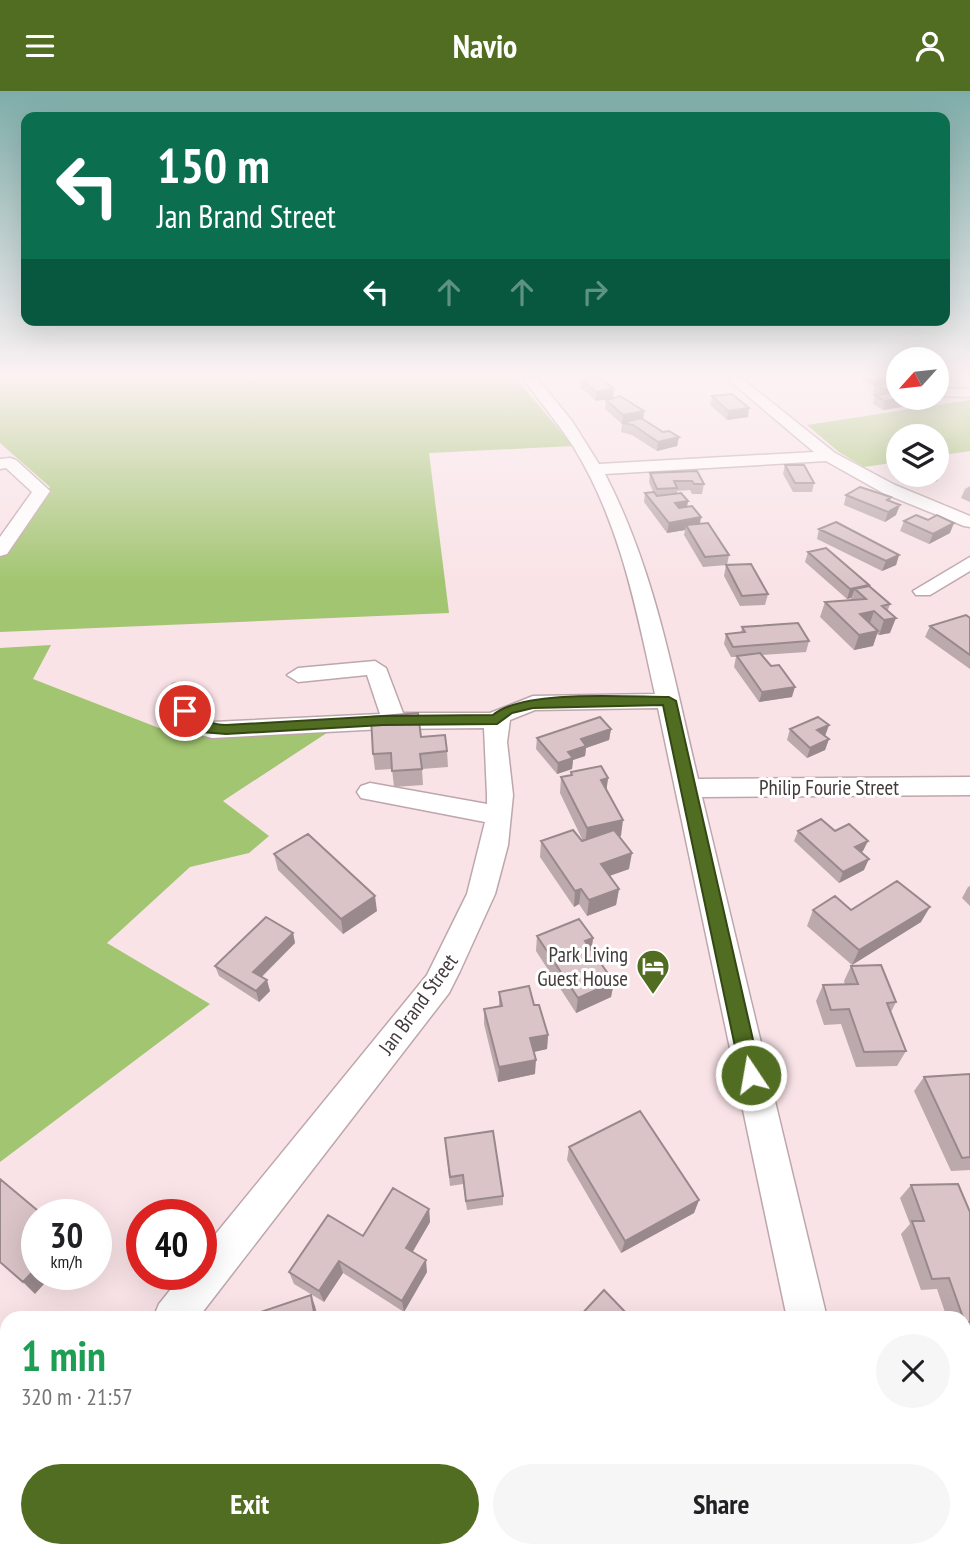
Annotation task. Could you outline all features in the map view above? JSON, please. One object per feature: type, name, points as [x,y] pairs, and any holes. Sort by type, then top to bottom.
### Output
[{"type":"street","points":[[582,445],[597,469],[639,578],[805,1311]]},
{"type":"street","points":[[816,445],[829,456],[889,489],[970,522]]},
{"type":"street","points":[[597,469],[829,456]]},
{"type":"street","points":[[0,464],[10,463],[41,491],[0,549]]},
{"type":"street","points":[[923,591],[970,563]]},
{"type":"street","points":[[298,675],[375,668],[394,720]]},
{"type":"street","points":[[181,689],[183,706],[188,716],[212,730],[394,720],[497,720],[508,710],[533,703],[669,701]]},
{"type":"street","name":"Jan Brand Street","points":[[179,1311],[438,984],[467,934],[487,872],[498,815],[497,720]]},
{"type":"street","name":"Philip Fourie Street","points":[[688,788],[970,786]]},
{"type":"street","points":[[370,792],[498,815]]},
{"type":"green space","points":[[3,445],[573,446],[429,453],[449,613],[0,632],[0,557],[50,487]]},
{"type":"green space","points":[[831,445],[886,445],[886,464],[864,467]]},
{"type":"green space","points":[[949,445],[970,445],[970,451],[949,454]]},
{"type":"green space","points":[[51,645],[33,679],[159,728],[348,719],[223,801],[269,836],[249,853],[190,867],[107,943],[210,1004],[0,1162],[0,648]]},
{"type":"building","points":[[785,465],[804,465],[814,483],[795,483]]},
{"type":"building","points":[[697,471],[704,484],[674,481],[677,488],[657,489],[650,473]]},
{"type":"building","points":[[860,487],[891,497],[887,500],[900,505],[888,512],[846,495]]},
{"type":"building","points":[[654,492],[657,496],[681,493],[688,501],[675,503],[679,508],[692,506],[701,517],[669,523],[645,493]]},
{"type":"building","points":[[916,515],[928,520],[937,515],[954,523],[933,534],[904,521]]},
{"type":"building","points":[[836,522],[899,555],[886,561],[819,529]]},
{"type":"building","points":[[708,523],[729,555],[705,557],[686,525]]},
{"type":"building","points":[[826,548],[869,585],[850,589],[808,552]]},
{"type":"building","points":[[751,564],[768,594],[742,596],[726,565]]},
{"type":"building","points":[[869,586],[890,604],[882,606],[896,618],[884,620],[874,611],[860,614],[878,631],[859,635],[825,602],[866,599],[855,589]]},
{"type":"building","points":[[966,615],[970,618],[970,655],[930,626]]},
{"type":"building","points":[[798,623],[809,641],[733,647],[726,634],[745,632],[742,627]]},
{"type":"building","points":[[760,653],[771,666],[779,665],[795,687],[762,692],[737,656]]},
{"type":"building","points":[[418,713],[421,737],[445,735],[447,751],[420,754],[422,769],[392,771],[391,753],[373,754],[371,717]]},
{"type":"building","points":[[600,717],[611,729],[581,739],[586,746],[568,752],[573,758],[558,763],[537,738]]},
{"type":"building","points":[[818,717],[829,725],[817,730],[829,739],[810,748],[790,729]]},
{"type":"building","points":[[601,766],[608,778],[601,780],[623,820],[587,828],[561,777],[572,775],[571,772]]},
{"type":"building","points":[[821,819],[835,831],[849,824],[868,841],[855,847],[869,859],[843,872],[798,831]]},
{"type":"building","points":[[573,830],[582,841],[614,830],[632,853],[601,864],[619,889],[589,900],[581,889],[575,891],[541,841]]},
{"type":"building","points":[[308,834],[375,896],[341,919],[274,854]]},
{"type":"building","points":[[897,881],[930,907],[859,950],[813,910],[835,896],[851,910]]},
{"type":"building","points":[[266,917],[293,933],[253,972],[267,980],[256,991],[215,966]]},
{"type":"building","points":[[579,919],[593,938],[585,941],[614,982],[578,998],[537,936]]},
{"type":"building","points":[[881,965],[896,1002],[887,1003],[906,1051],[864,1052],[849,1009],[831,1010],[823,985],[858,984],[851,966]]},
{"type":"building","points":[[529,986],[534,1005],[539,1005],[548,1035],[530,1038],[536,1060],[499,1067],[484,1009],[502,1006],[499,992]]},
{"type":"building","points":[[970,1074],[970,1157],[962,1158],[924,1077]]},
{"type":"building","points":[[640,1111],[699,1200],[625,1241],[569,1147]]},
{"type":"building","points":[[493,1131],[503,1196],[466,1201],[463,1175],[450,1177],[445,1138]]},
{"type":"building","points":[[0,1179],[24,1199],[21,1199],[21,1280],[0,1262]]},
{"type":"building","points":[[958,1184],[970,1212],[970,1311],[961,1311],[949,1278],[932,1279],[912,1221],[924,1221],[911,1185]]},
{"type":"building","points":[[393,1188],[429,1209],[406,1248],[426,1260],[402,1301],[339,1261],[319,1291],[289,1272],[328,1215],[363,1236]]},
{"type":"building","points":[[604,1290],[624,1311],[584,1311]]},
{"type":"building","points":[[311,1295],[314,1311],[264,1311]]},
{"type":"place","name":"Park Living Guest House","points":[[653,996]]},
{"type":"route","points":[[185,711],[200,725],[212,730],[383,720],[497,720],[508,710],[533,703],[669,701],[751,1075]]}]
